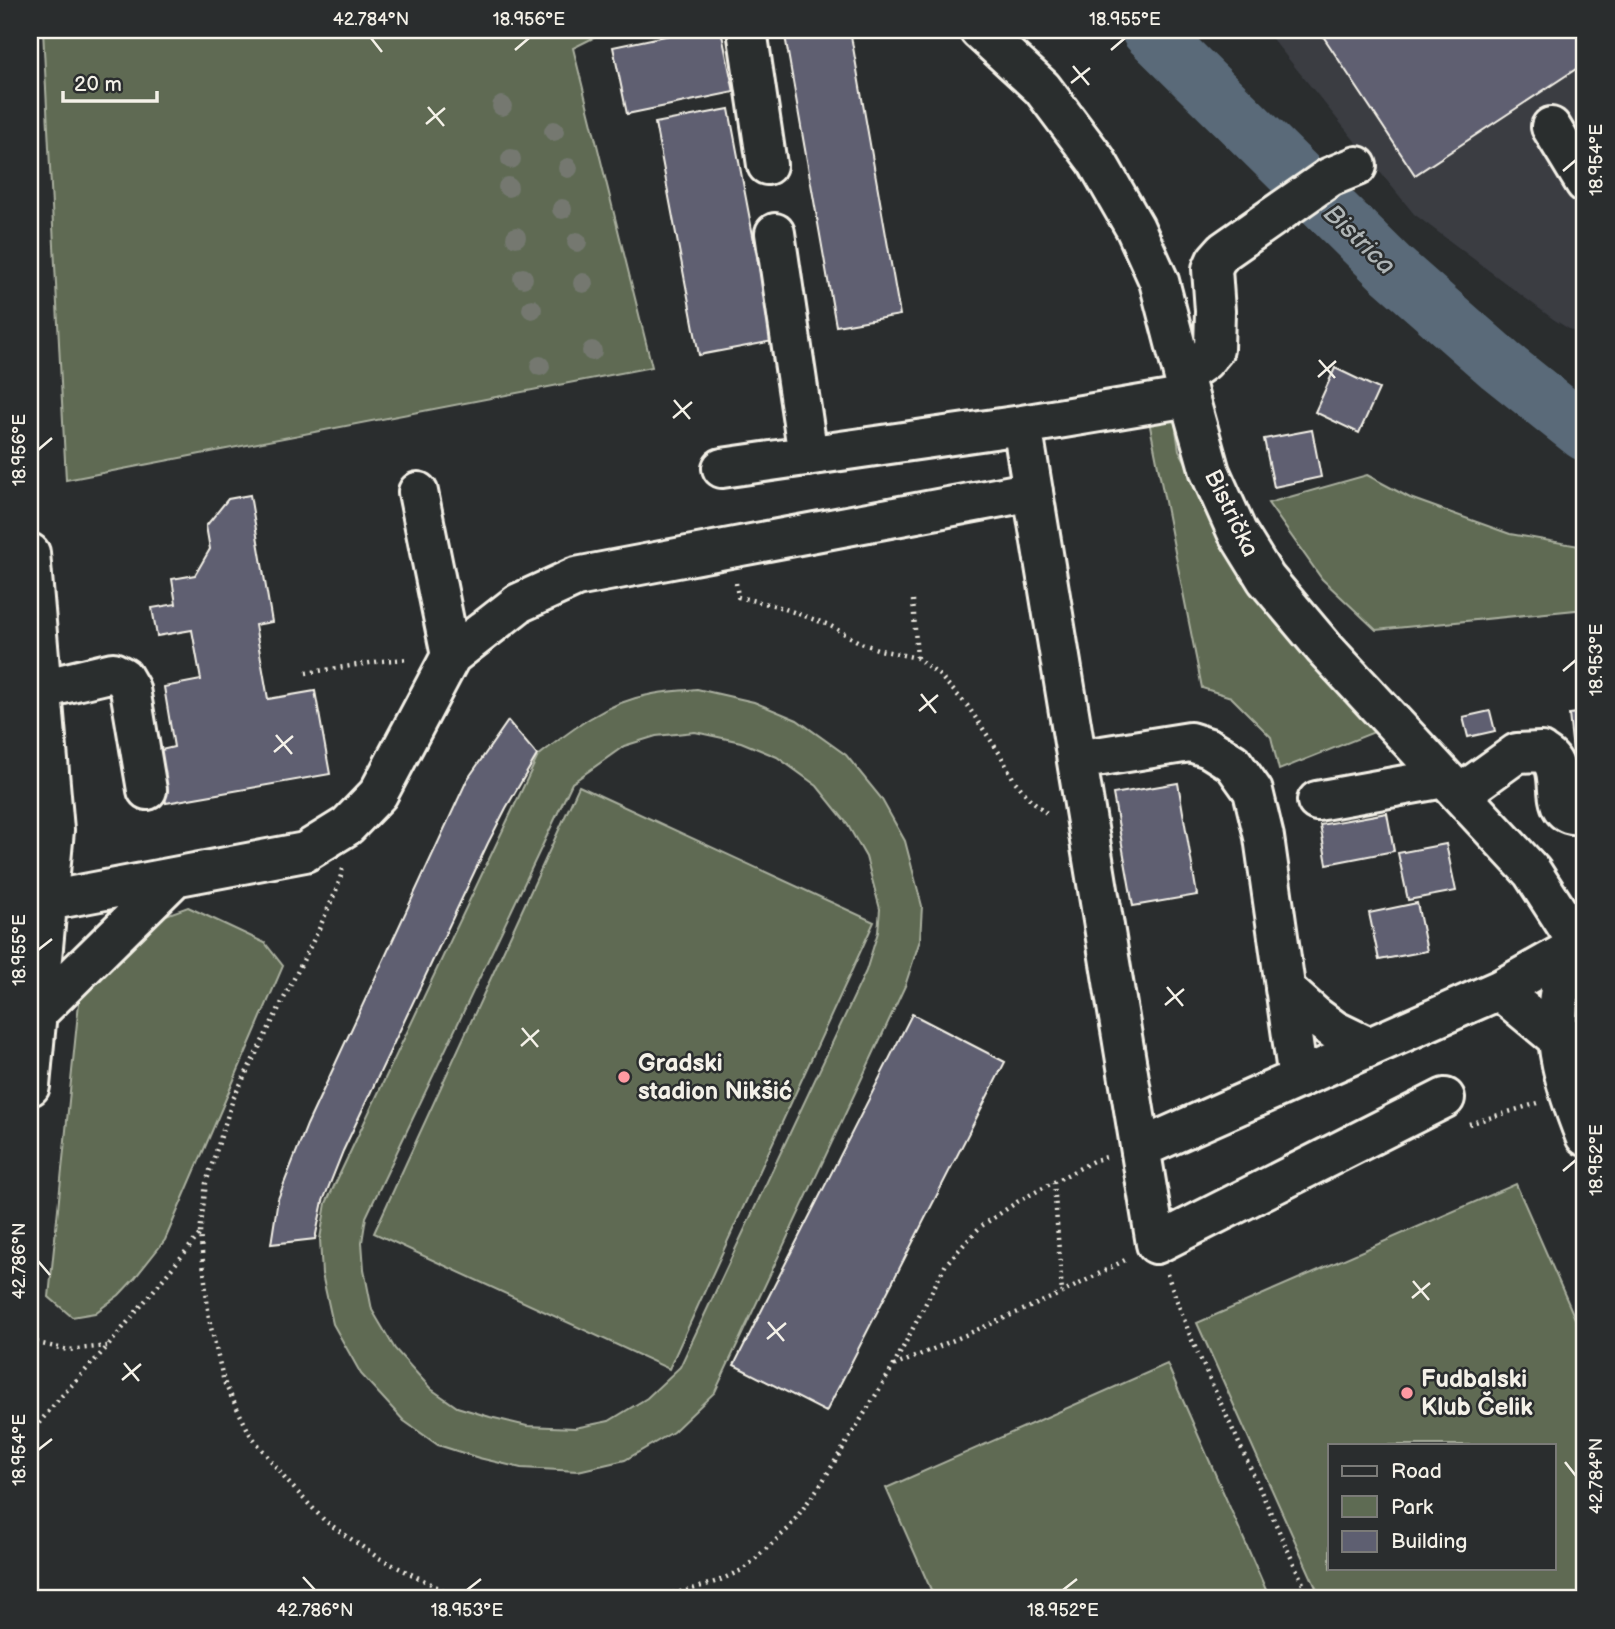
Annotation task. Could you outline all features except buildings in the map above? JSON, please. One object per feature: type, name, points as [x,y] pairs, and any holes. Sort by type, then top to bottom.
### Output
[{"type":"street","points":[[747,30],[767,165]]},
{"type":"street","name":"Bistrička","points":[[979,30],[1042,88],[1096,160],[1135,228],[1159,281],[1210,472],[1237,532],[1266,579],[1324,648],[1532,872],[1582,943]]},
{"type":"street","points":[[1551,127],[1585,183]]},
{"type":"street","points":[[722,468],[1022,425],[1187,386],[1214,349],[1212,269],[1216,260],[1259,226],[1343,171]]},
{"type":"street","points":[[775,233],[808,456]]},
{"type":"street","points":[[1022,425],[1156,1244],[1445,1098]]},
{"type":"street","points":[[47,901],[304,852],[347,826],[378,794],[451,656],[519,603],[576,577],[1033,491]]},
{"type":"street","points":[[418,492],[451,656]]},
{"type":"street","points":[[30,553],[38,704],[54,830],[33,1015],[30,1086]]},
{"type":"street","points":[[38,704],[113,672],[123,677],[130,689],[148,790]]},
{"type":"street","points":[[1077,760],[1190,742],[1209,748],[1233,764],[1253,791],[1264,837],[1298,1079]]},
{"type":"street","points":[[1317,801],[1452,786],[1517,753],[1541,752],[1551,760],[1556,773],[1559,803],[1566,812],[1575,816],[1585,814]]},
{"type":"street","points":[[33,1015],[175,877]]},
{"type":"street","points":[[1141,1148],[1499,990],[1582,943]]},
{"type":"street","points":[[1582,943],[1560,989],[1557,1038],[1569,1093],[1585,1136]]},
{"type":"street","points":[[1285,989],[1334,1030],[1368,1047]]},
{"type":"street","points":[[1499,990],[1557,1038]]},
{"type":"path","points":[[728,548],[738,597],[777,606],[829,625],[880,650],[917,658],[939,675],[967,705],[1029,798],[1093,853]]},
{"type":"path","points":[[912,600],[917,658]]},
{"type":"path","points":[[306,674],[382,661],[451,656]]},
{"type":"path","points":[[347,826],[346,857],[336,891],[233,1099],[206,1183],[200,1233],[209,1319],[224,1382],[250,1433],[286,1480],[325,1521],[377,1557],[458,1598],[468,1599]]},
{"type":"path","points":[[1445,1098],[1458,1128],[1569,1093]]},
{"type":"path","points":[[639,1599],[686,1591],[718,1581],[744,1569],[758,1557],[788,1529],[821,1484],[893,1367],[946,1264],[958,1250],[981,1227],[1017,1202],[1095,1160],[1141,1148]]},
{"type":"path","points":[[1054,1182],[1062,1293]]},
{"type":"path","points":[[30,1434],[108,1346],[200,1233]]},
{"type":"path","points":[[893,1367],[1062,1293],[1156,1244],[1191,1338],[1310,1599]]},
{"type":"path","points":[[30,1340],[68,1350],[108,1346]]},
{"type":"shaded area","points":[[1265,30],[1585,30],[1585,339],[1553,319],[1414,214]]},
{"type":"green space","points":[[43,30],[609,30],[573,48],[652,367],[66,480]]},
{"type":"green space","points":[[1174,416],[1179,450],[1250,580],[1311,664],[1377,731],[1279,770],[1271,737],[1231,697],[1202,688],[1149,421]]},
{"type":"green space","points":[[1367,475],[1410,498],[1510,534],[1585,547],[1585,609],[1376,630],[1322,579],[1268,503]]},
{"type":"green space","points":[[697,689],[754,702],[797,720],[846,755],[881,798],[905,841],[922,906],[920,940],[905,986],[715,1392],[673,1432],[625,1460],[578,1471],[521,1468],[479,1458],[438,1445],[404,1421],[361,1374],[333,1324],[322,1274],[320,1239],[326,1203],[538,756],[576,727],[617,704],[654,694]],"holes":[[[695,732],[741,742],[777,757],[817,786],[846,822],[866,857],[880,909],[878,932],[866,971],[680,1367],[647,1398],[609,1421],[575,1428],[527,1426],[457,1407],[431,1389],[395,1349],[372,1310],[362,1242],[366,1217],[572,783],[624,746],[656,736]]]},
{"type":"green space","name":"Gradski stadion Nikšić","points":[[579,786],[874,922],[669,1369],[374,1233]]},
{"type":"green space","points":[[188,907],[265,943],[283,966],[165,1240],[119,1295],[95,1313],[72,1317],[49,1297],[81,983],[133,927]]},
{"type":"green space","name":"Fudbalski Klub Čelik","points":[[1516,1184],[1585,1341],[1585,1599],[1321,1599],[1197,1323]]},
{"type":"green space","points":[[1167,1364],[1270,1599],[935,1599],[886,1488]]},
{"type":"waterway","name":"Bistrica","points":[[1149,30],[1391,269],[1500,365],[1585,433]]},
{"type":"place","name":"Gradski stadion Nikšić","points":[[624,1077]]},
{"type":"place","name":"Fudbalski Klub Čelik","points":[[1407,1393]]}]
